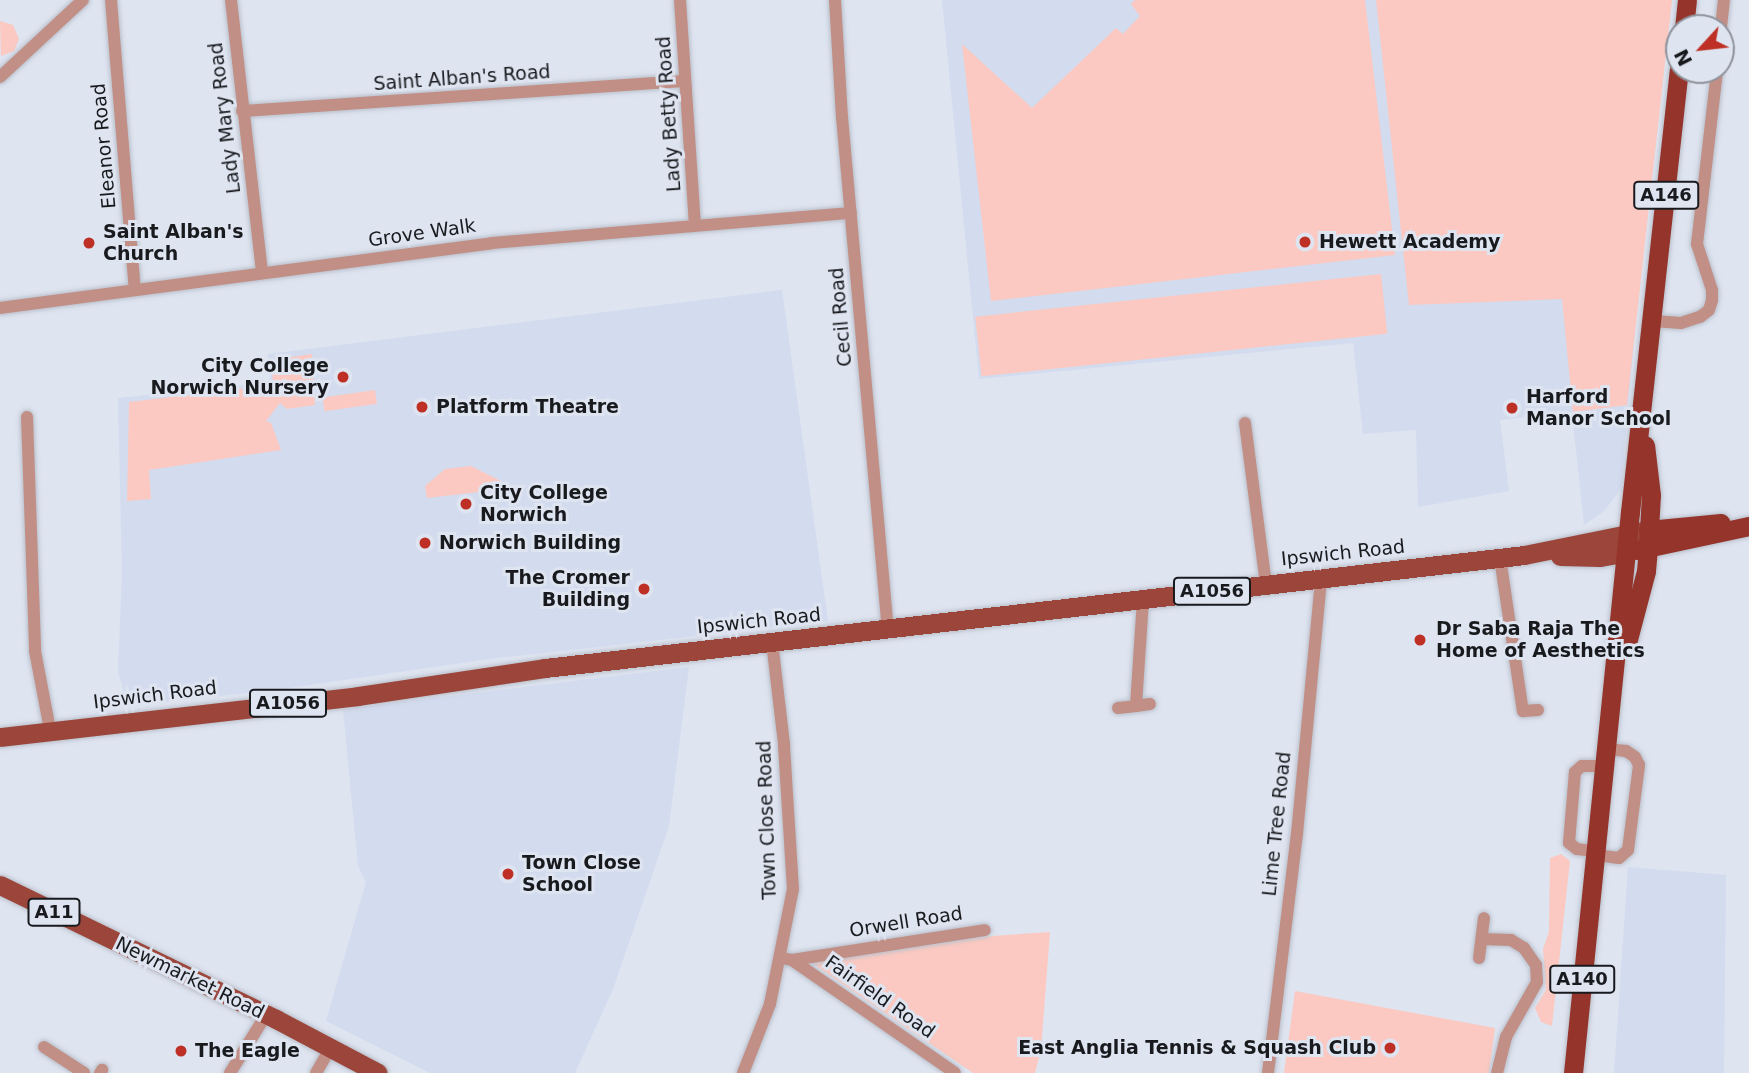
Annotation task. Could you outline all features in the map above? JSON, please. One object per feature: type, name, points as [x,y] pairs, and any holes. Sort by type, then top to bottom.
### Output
[{"type":"highway","name":"A146","points":[[1628,543],[1678,84]]},
{"type":"highway","name":"A146","points":[[1642,412],[1651,495],[1648,539]]},
{"type":"highway","points":[[1628,543],[1749,524]]},
{"type":"highway","name":"A140","points":[[1611,703],[1646,572],[1648,539]]},
{"type":"highway","name":"A140","points":[[1573,1073],[1628,543]]},
{"type":"main road","name":"Ipswich Road","points":[[0,737],[358,696],[545,668],[888,631],[1628,543]]},
{"type":"main road","name":"Newmarket Road","points":[[0,885],[331,1047],[378,1073]]},
{"type":"street","points":[[0,77],[83,0]]},
{"type":"street","name":"Eleanor Road","points":[[111,0],[135,289]]},
{"type":"street","name":"Lady Mary Road","points":[[231,0],[262,273]]},
{"type":"street","name":"Lady Betty Road","points":[[680,0],[695,225]]},
{"type":"street","name":"Cecil Road","points":[[835,0],[888,631]]},
{"type":"street","name":"Saint Alban's Road","points":[[242,111],[685,81]]},
{"type":"street","points":[[1653,321],[1681,323],[1700,317],[1709,310],[1712,300],[1712,290],[1705,276],[1697,244],[1715,84]]},
{"type":"street","name":"Grove Walk","points":[[0,308],[492,243],[851,213]]},
{"type":"street","points":[[27,417],[35,651],[50,730]]},
{"type":"street","points":[[1245,423],[1266,584]]},
{"type":"street","points":[[1500,558],[1522,710],[1538,710]]},
{"type":"street","name":"Lime Tree Road","points":[[1268,1073],[1297,834],[1321,579]]},
{"type":"street","points":[[1136,706],[1143,600]]},
{"type":"street","name":"Town Close Road","points":[[743,1073],[786,959],[793,889],[784,744],[772,642]]},
{"type":"street","points":[[1118,708],[1150,704]]},
{"type":"street","points":[[1626,751],[1635,757],[1639,765],[1628,850],[1619,858],[1577,849],[1570,843],[1575,772],[1582,766],[1605,757],[1626,751]]},
{"type":"street","points":[[1479,958],[1484,918]]},
{"type":"street","name":"Orwell Road","points":[[786,959],[985,930]]},
{"type":"street","points":[[1482,939],[1511,940],[1524,947],[1536,965],[1537,982],[1517,1013],[1497,1073]]},
{"type":"street","name":"Fairfield Road","points":[[786,959],[955,1073]]},
{"type":"street","points":[[230,1073],[266,1015]]},
{"type":"street","points":[[44,1047],[84,1073]]},
{"type":"street","points":[[316,1073],[331,1047]]},
{"type":"shaded area","name":"Hewett Academy","points":[[942,0],[1671,0],[1669,14],[1665,14],[1665,54],[1637,307],[1621,489],[1604,511],[1584,525],[1572,412],[1500,420],[1509,491],[1418,507],[1416,430],[1363,434],[1353,343],[979,379]]},
{"type":"shaded area","points":[[1135,0],[1365,0],[1395,255],[991,301],[962,44],[1032,108],[1116,28],[1123,34],[1140,16],[1131,4]]},
{"type":"shaded area","points":[[1376,0],[1672,0],[1670,14],[1665,14],[1665,63],[1627,405],[1573,412],[1562,299],[1409,305]]},
{"type":"shaded area","points":[[0,21],[13,25],[19,39],[14,51],[1,56]]},
{"type":"shaded area","points":[[1381,274],[1387,334],[982,376],[975,317]]},
{"type":"shaded area","name":"City College Norwich","points":[[782,290],[828,621],[490,659],[275,690],[128,706],[118,672],[122,573],[118,398],[270,382],[268,354]]},
{"type":"shaded area","points":[[312,354],[315,405],[287,409],[280,403],[266,421],[271,423],[281,450],[149,470],[151,499],[127,501],[129,402],[273,385],[272,360]]},
{"type":"shaded area","points":[[375,390],[377,404],[324,411],[323,397]]},
{"type":"shaded area","points":[[471,466],[503,482],[504,489],[427,498],[425,486],[445,469]]},
{"type":"shaded area","name":"Town Close School","points":[[689,667],[669,826],[613,989],[575,1073],[430,1073],[326,1021],[366,882],[358,866],[343,709]]},
{"type":"shaded area","points":[[1561,854],[1570,861],[1552,1026],[1541,1022],[1535,1008],[1546,990],[1543,949],[1549,932],[1550,858]]},
{"type":"shaded area","points":[[1628,867],[1726,875],[1724,1073],[1614,1073]]},
{"type":"shaded area","points":[[1050,932],[1041,1050],[1035,1073],[973,1073],[812,963],[992,936]]},
{"type":"shaded area","name":"East Anglia Tennis & Squash Club","points":[[1295,991],[1495,1028],[1489,1073],[1284,1073]]},
{"type":"place","name":"Hewett Academy","points":[[1305,242]]},
{"type":"place","name":"Saint Alban's Church","points":[[89,243]]},
{"type":"place","name":"City College Norwich Nursery","points":[[343,377]]},
{"type":"place","name":"Platform Theatre","points":[[422,407]]},
{"type":"place","name":"Harford Manor School","points":[[1512,408]]},
{"type":"place","name":"City College Norwich","points":[[466,504]]},
{"type":"place","name":"Norwich Building","points":[[425,543]]},
{"type":"place","name":"The Cromer Building","points":[[644,589]]},
{"type":"place","name":"Dr Saba Raja The Home of Aesthetics","points":[[1420,640]]},
{"type":"place","name":"Town Close School","points":[[508,874]]},
{"type":"place","name":"East Anglia Tennis & Squash Club","points":[[1390,1048]]},
{"type":"place","name":"The Eagle","points":[[181,1051]]}]
